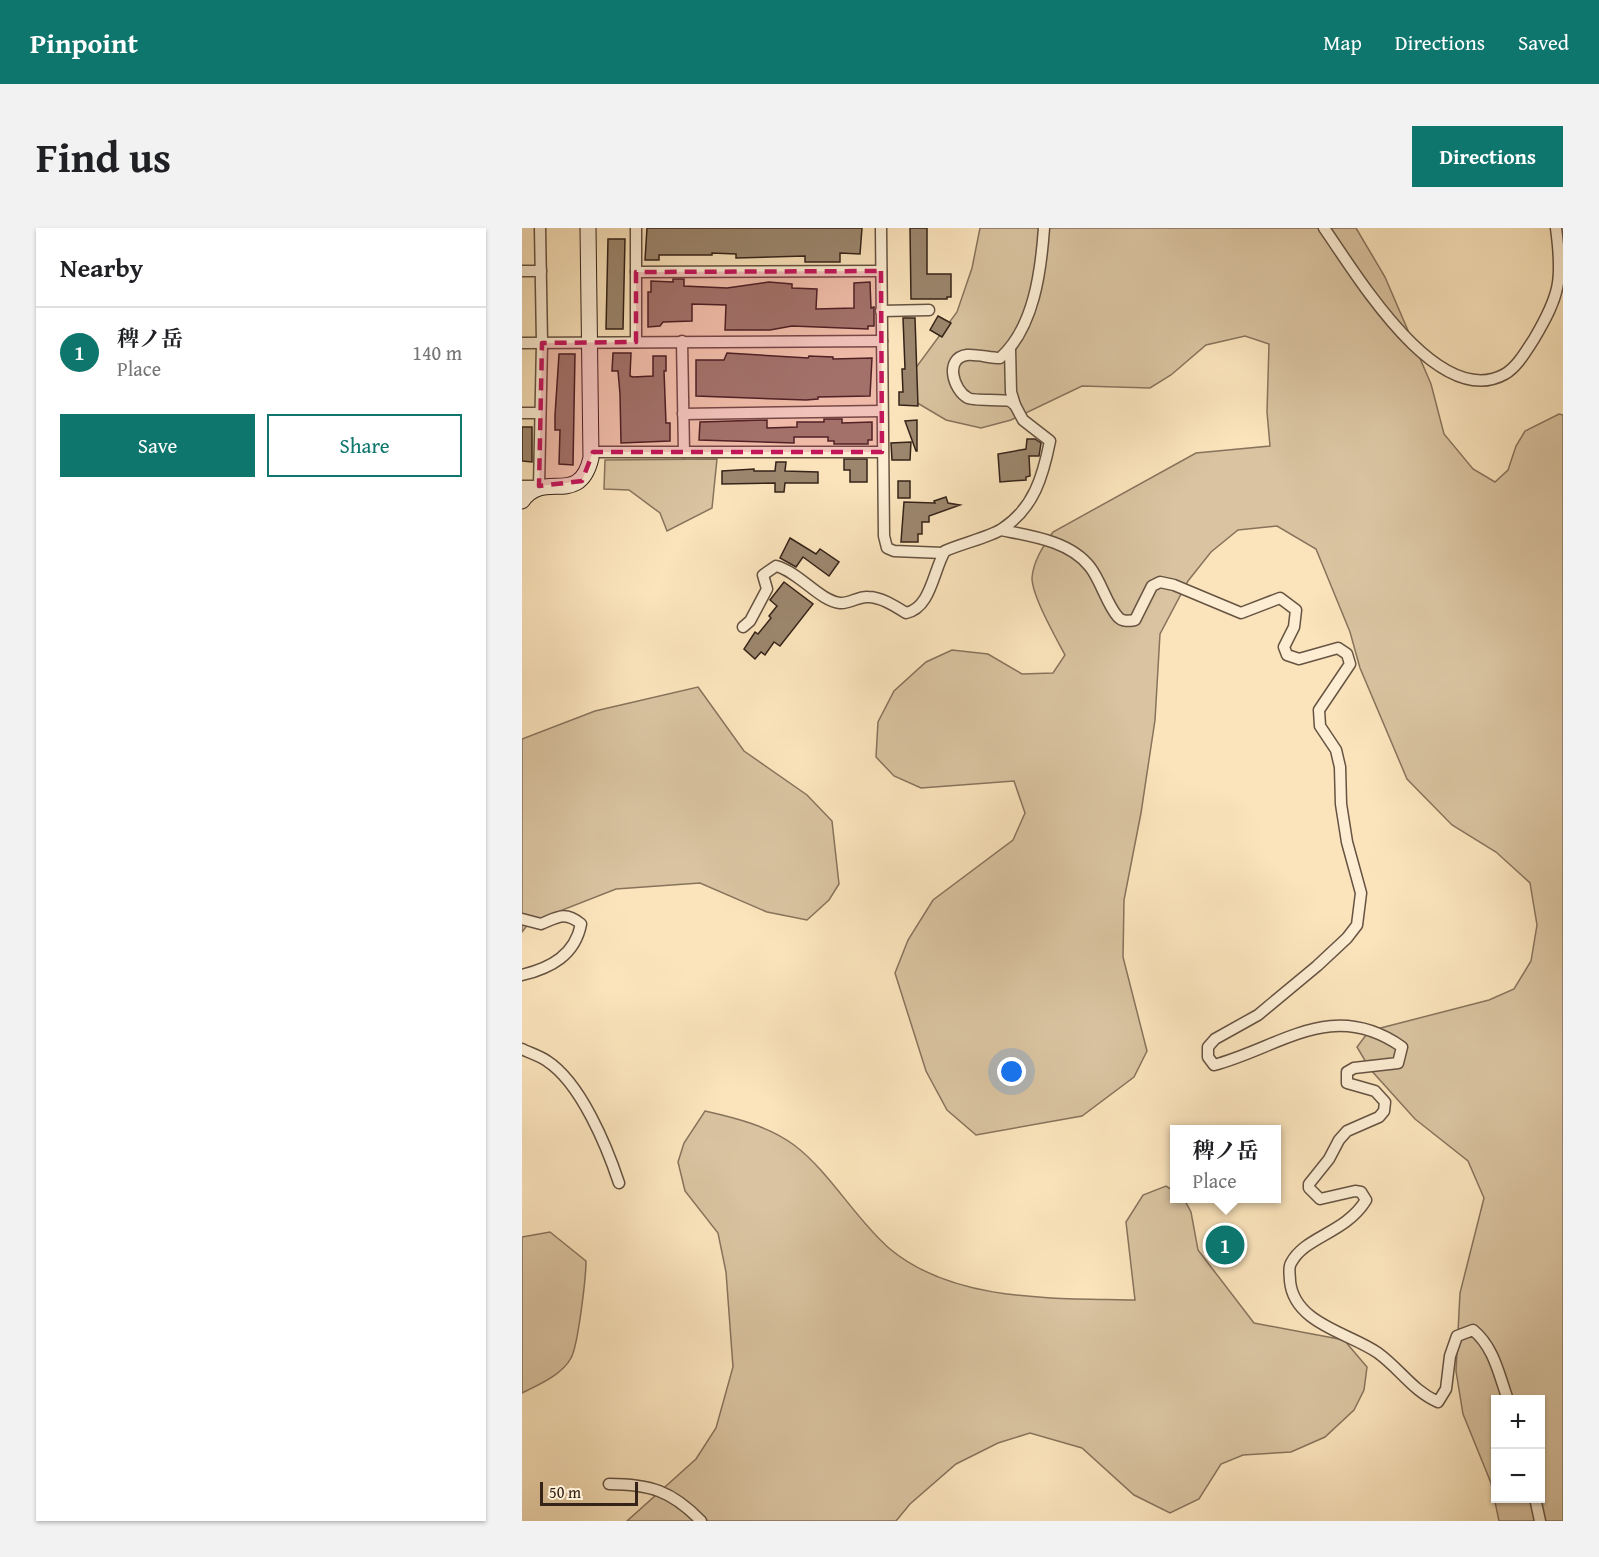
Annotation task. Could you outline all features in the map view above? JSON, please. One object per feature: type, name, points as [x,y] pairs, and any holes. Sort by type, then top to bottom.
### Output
[{"type":"street","points":[[538,486],[542,343],[540,228]]},
{"type":"street","points":[[522,486],[572,486],[582,481],[588,472],[591,452],[588,228]]},
{"type":"street","points":[[636,228],[636,342]]},
{"type":"street","points":[[881,228],[884,536],[887,548],[894,551],[943,553],[968,540],[1001,530],[1026,507],[1042,479],[1050,441],[1023,420],[1015,405],[1011,392],[1010,349],[1034,292],[1041,263],[1044,228]]},
{"type":"street","points":[[1324,228],[1382,309],[1421,354],[1436,365],[1461,376],[1480,380],[1506,373],[1523,357],[1553,308],[1561,279],[1556,228]]},
{"type":"street","points":[[522,271],[541,271]]},
{"type":"street","points":[[636,272],[881,271]]},
{"type":"street","points":[[881,311],[929,310]]},
{"type":"street","points":[[682,341],[684,452]]},
{"type":"street","points":[[522,344],[882,341]]},
{"type":"street","points":[[1010,349],[1000,358],[969,355],[960,357],[953,367],[952,376],[957,389],[969,399],[993,398],[1010,401],[1015,405]]},
{"type":"street","points":[[684,414],[882,411]]},
{"type":"street","points":[[522,413],[540,413]]},
{"type":"street","points":[[591,452],[882,452]]},
{"type":"street","points":[[522,501],[527,493],[538,486]]},
{"type":"street","points":[[1001,530],[1045,538],[1077,556],[1089,565],[1102,584],[1118,617],[1126,621],[1135,620],[1152,586],[1160,582],[1174,585],[1241,613],[1280,598],[1296,610],[1294,627],[1284,647],[1287,655],[1299,658],[1338,648],[1347,654],[1350,664],[1319,710],[1320,726],[1336,750],[1340,767],[1341,804],[1347,842],[1361,893],[1357,925],[1347,938],[1317,966],[1258,1015],[1215,1039],[1208,1047],[1208,1058],[1214,1065],[1238,1058],[1296,1033],[1325,1026],[1379,1033],[1402,1047],[1398,1063],[1354,1068],[1347,1072],[1347,1083],[1375,1091],[1385,1102],[1384,1111],[1379,1117],[1347,1131],[1309,1184],[1309,1188],[1320,1199],[1355,1191],[1362,1192],[1366,1200],[1357,1214],[1336,1231],[1299,1250],[1289,1266],[1291,1287],[1301,1305],[1316,1320],[1377,1352],[1400,1371],[1420,1394],[1438,1402],[1446,1389],[1450,1356],[1457,1336],[1473,1330],[1482,1337],[1492,1352],[1506,1395]]},
{"type":"street","points":[[743,627],[750,621],[767,590],[763,575],[776,566],[798,575],[830,599],[841,603],[867,597],[887,602],[906,613],[917,610],[924,602],[943,553]]},
{"type":"street","points":[[522,919],[541,924],[560,914],[571,916],[581,924],[578,940],[569,952],[542,970],[522,975]]},
{"type":"street","points":[[522,1049],[548,1061],[581,1101],[600,1135],[619,1184]]},
{"type":"street","points":[[609,1484],[654,1488],[684,1503],[701,1521]]},
{"type":"street","points":[[1536,1503],[1540,1521]]},
{"type":"highlighted area","points":[[881,271],[882,452],[593,452],[582,481],[539,486],[542,343],[636,342],[636,272]]},
{"type":"shaded area","points":[[980,228],[1356,228],[1385,277],[1431,384],[1444,434],[1473,469],[1495,482],[1508,470],[1516,446],[1525,431],[1559,414],[1563,415],[1563,1521],[1499,1521],[1495,1503],[1545,1503],[1545,1395],[1491,1395],[1491,1483],[1463,1414],[1456,1371],[1460,1293],[1484,1198],[1468,1161],[1415,1119],[1370,1069],[1357,1047],[1369,1031],[1489,1000],[1514,989],[1531,961],[1537,925],[1530,883],[1496,852],[1452,825],[1407,779],[1360,668],[1350,632],[1316,549],[1277,526],[1238,530],[1211,552],[1188,581],[1160,634],[1155,720],[1141,813],[1124,900],[1123,957],[1147,1051],[1134,1077],[1082,1116],[976,1135],[947,1110],[926,1071],[895,973],[908,940],[933,900],[1013,840],[1025,813],[1014,781],[921,788],[894,776],[876,757],[878,722],[894,691],[926,662],[952,650],[988,654],[1022,674],[1053,673],[1065,655],[1040,606],[1032,578],[1037,559],[1053,532],[1196,453],[1270,446],[1267,412],[1269,344],[1245,336],[1206,345],[1171,375],[1150,388],[1082,386],[1011,420],[981,428],[946,420],[914,401],[912,373],[957,312],[972,268]]},
{"type":"shaded area","points":[[717,459],[712,508],[667,531],[660,513],[629,490],[604,489],[605,460]]},
{"type":"shaded area","points":[[698,687],[744,751],[807,795],[832,821],[839,884],[829,900],[807,920],[767,912],[700,883],[616,889],[529,923],[522,932],[522,739],[595,711]]},
{"type":"shaded area","points":[[705,1111],[763,1128],[784,1138],[807,1156],[878,1237],[890,1249],[916,1267],[944,1279],[975,1288],[1039,1297],[1135,1300],[1126,1222],[1143,1195],[1166,1186],[1170,1188],[1170,1203],[1186,1203],[1191,1212],[1198,1250],[1254,1323],[1344,1340],[1367,1367],[1364,1390],[1354,1410],[1325,1437],[1291,1452],[1243,1455],[1221,1464],[1199,1499],[1170,1513],[1134,1495],[1082,1448],[1030,1433],[998,1443],[956,1464],[910,1504],[896,1521],[627,1521],[696,1459],[716,1428],[733,1367],[726,1272],[718,1233],[685,1191],[678,1162],[684,1143]]},
{"type":"shaded area","points":[[550,1232],[586,1261],[579,1326],[574,1351],[562,1370],[522,1393],[522,1237]]},
{"type":"building","points":[[647,228],[862,228],[860,254],[840,253],[840,262],[805,262],[805,256],[736,258],[736,254],[712,253],[712,255],[659,255],[659,260],[645,260]]},
{"type":"building","points":[[910,228],[927,228],[927,274],[951,274],[951,297],[911,299]]},
{"type":"building","points":[[608,239],[625,239],[623,329],[606,329]]},
{"type":"building","points":[[673,279],[684,279],[684,286],[727,288],[769,282],[792,284],[792,288],[817,289],[816,309],[854,308],[854,283],[870,282],[874,326],[868,326],[868,329],[792,326],[770,330],[725,330],[726,305],[692,304],[692,321],[663,322],[660,326],[648,327],[648,292],[651,292],[651,281],[673,282]]},
{"type":"building","points":[[938,316],[951,323],[942,337],[930,330]]},
{"type":"building","points":[[903,318],[915,318],[918,406],[899,405],[899,392],[903,392],[902,369],[905,369]]},
{"type":"building","points":[[613,353],[631,353],[630,376],[633,377],[653,376],[653,356],[666,356],[666,371],[664,371],[666,423],[670,423],[670,441],[621,443],[618,371],[612,371]]},
{"type":"building","points":[[727,353],[808,358],[809,356],[833,357],[833,359],[872,358],[870,396],[818,397],[818,399],[806,400],[696,396],[696,360],[724,360]]},
{"type":"building","points":[[559,354],[575,354],[573,465],[559,464],[560,430],[555,430],[555,415]]},
{"type":"building","points":[[824,419],[842,419],[842,423],[872,422],[872,440],[868,440],[868,444],[834,444],[834,441],[828,441],[828,437],[794,437],[794,443],[699,440],[700,422],[767,420],[767,428],[797,427],[797,422],[824,422]]},
{"type":"building","points":[[917,420],[917,451],[916,451],[905,421]]},
{"type":"building","points":[[522,427],[532,427],[532,462],[522,461]]},
{"type":"building","points":[[1027,439],[1035,439],[1041,443],[1039,456],[1029,456],[1030,476],[1026,477],[1026,480],[1000,482],[998,454],[1026,449]]},
{"type":"building","points":[[911,442],[910,460],[892,460],[891,443]]},
{"type":"building","points":[[844,459],[867,459],[867,482],[850,482],[850,470],[844,470]]},
{"type":"building","points":[[776,462],[786,462],[785,471],[818,472],[818,483],[785,483],[784,492],[775,492],[775,483],[722,484],[722,471],[754,469],[754,471],[775,471]]},
{"type":"building","points":[[898,481],[910,481],[910,498],[898,498]]},
{"type":"building","points":[[946,497],[948,503],[960,505],[929,516],[929,522],[922,522],[922,534],[918,534],[918,542],[901,542],[904,502],[935,503],[934,501]]},
{"type":"building","points":[[790,538],[816,554],[820,549],[839,562],[829,576],[803,557],[796,567],[780,558]]},
{"type":"building","points":[[784,582],[813,604],[780,646],[774,642],[765,655],[761,652],[755,659],[744,649],[755,632],[758,634],[771,618],[769,616],[777,606],[770,600]]},
{"type":"place","name":"稗ノ岳","points":[[1225,1245]]}]
